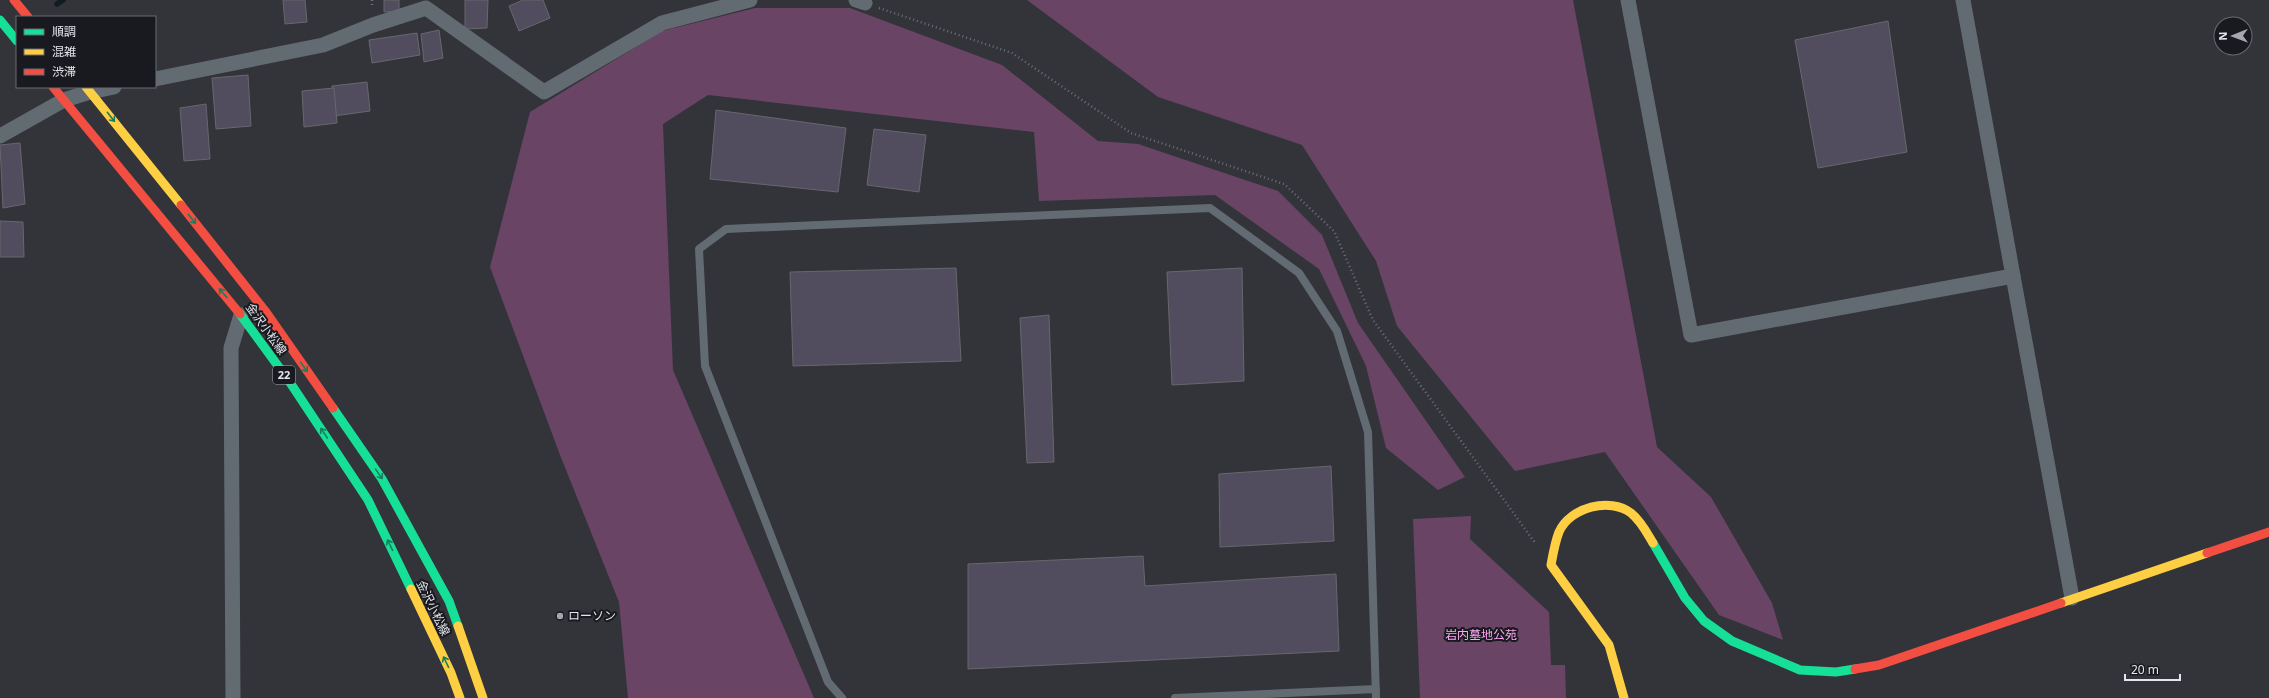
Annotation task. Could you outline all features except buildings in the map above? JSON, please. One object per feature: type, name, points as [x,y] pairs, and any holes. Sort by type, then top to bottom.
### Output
[{"type":"main road","points":[[14,0],[27,16]]},
{"type":"main road","points":[[0,20],[16,40]]},
{"type":"main road","name":"金沢小松線","points":[[54,88],[241,315],[289,381],[368,500],[451,673],[460,698]]},
{"type":"main road","name":"金沢小松線","points":[[88,89],[266,312],[382,479],[449,601],[483,698]]},
{"type":"main road","points":[[1624,698],[1609,644],[1551,565],[1559,531],[1569,519],[1586,507],[1615,506],[1631,513],[1645,528],[1668,572],[1704,621],[1732,641],[1800,670],[1836,672],[1879,665],[2269,532]]},
{"type":"street","points":[[156,79],[323,45],[429,4],[544,92],[662,23],[750,0]]},
{"type":"street","points":[[856,0],[865,3],[864,0]]},
{"type":"street","points":[[1628,0],[1691,335],[2013,276]]},
{"type":"street","points":[[1963,0],[2072,598]]},
{"type":"street","points":[[0,136],[64,100],[88,89],[101,88]]},
{"type":"street","points":[[233,698],[231,348],[241,315]]},
{"type":"lane","points":[[842,698],[828,682],[705,366],[698,249],[726,229],[1210,208],[1299,273],[1337,330],[1368,432],[1376,698]]},
{"type":"lane","points":[[1175,698],[1376,689]]},
{"type":"green space","points":[[1027,0],[1573,0],[1657,447],[1711,497],[1772,603],[1783,640],[1719,615],[1605,452],[1515,471],[1397,326],[1376,261],[1302,145],[1158,97]]},
{"type":"green space","points":[[755,8],[850,8],[1002,65],[1098,141],[1138,144],[1278,191],[1322,235],[1358,323],[1465,477],[1438,490],[1386,448],[1366,366],[1319,269],[1215,195],[1039,201],[1034,132],[708,95],[663,124],[673,370],[814,698],[628,698],[619,602],[560,455],[490,267],[530,112],[662,31]]},
{"type":"green space","name":"岩内墓地公苑","points":[[1471,516],[1470,539],[1549,612],[1551,665],[1565,665],[1566,698],[1420,698],[1413,519]]},
{"type":"waterway","points":[[57,4],[63,0]]},
{"type":"traffic: fast","points":[[0,20],[16,40]]},
{"type":"traffic: fast","points":[[240,314],[289,381],[368,500],[411,589]]},
{"type":"traffic: fast","points":[[333,408],[382,479],[449,601],[458,626]]},
{"type":"traffic: fast","points":[[1653,543],[1685,598],[1704,621],[1732,641],[1800,670],[1836,672],[1855,669]]},
{"type":"traffic: slow","points":[[87,88],[181,205]]},
{"type":"traffic: slow","points":[[1624,698],[1609,645],[1551,565],[1555,544],[1564,523],[1572,516],[1591,507],[1602,505],[1612,506],[1622,508],[1631,513],[1641,523],[1653,543]]},
{"type":"traffic: slow","points":[[2061,603],[2207,553]]},
{"type":"traffic: slow","points":[[411,589],[451,673],[460,698]]},
{"type":"traffic: slow","points":[[458,626],[483,698]]},
{"type":"traffic: jam","points":[[14,0],[27,16]]},
{"type":"traffic: jam","points":[[54,88],[240,314]]},
{"type":"traffic: jam","points":[[181,205],[266,312],[333,408]]},
{"type":"traffic: jam","points":[[2207,553],[2269,532]]},
{"type":"traffic: jam","points":[[1855,669],[1879,665],[2061,603]]},
{"type":"place","name":"ローソン","points":[[560,616]]}]
